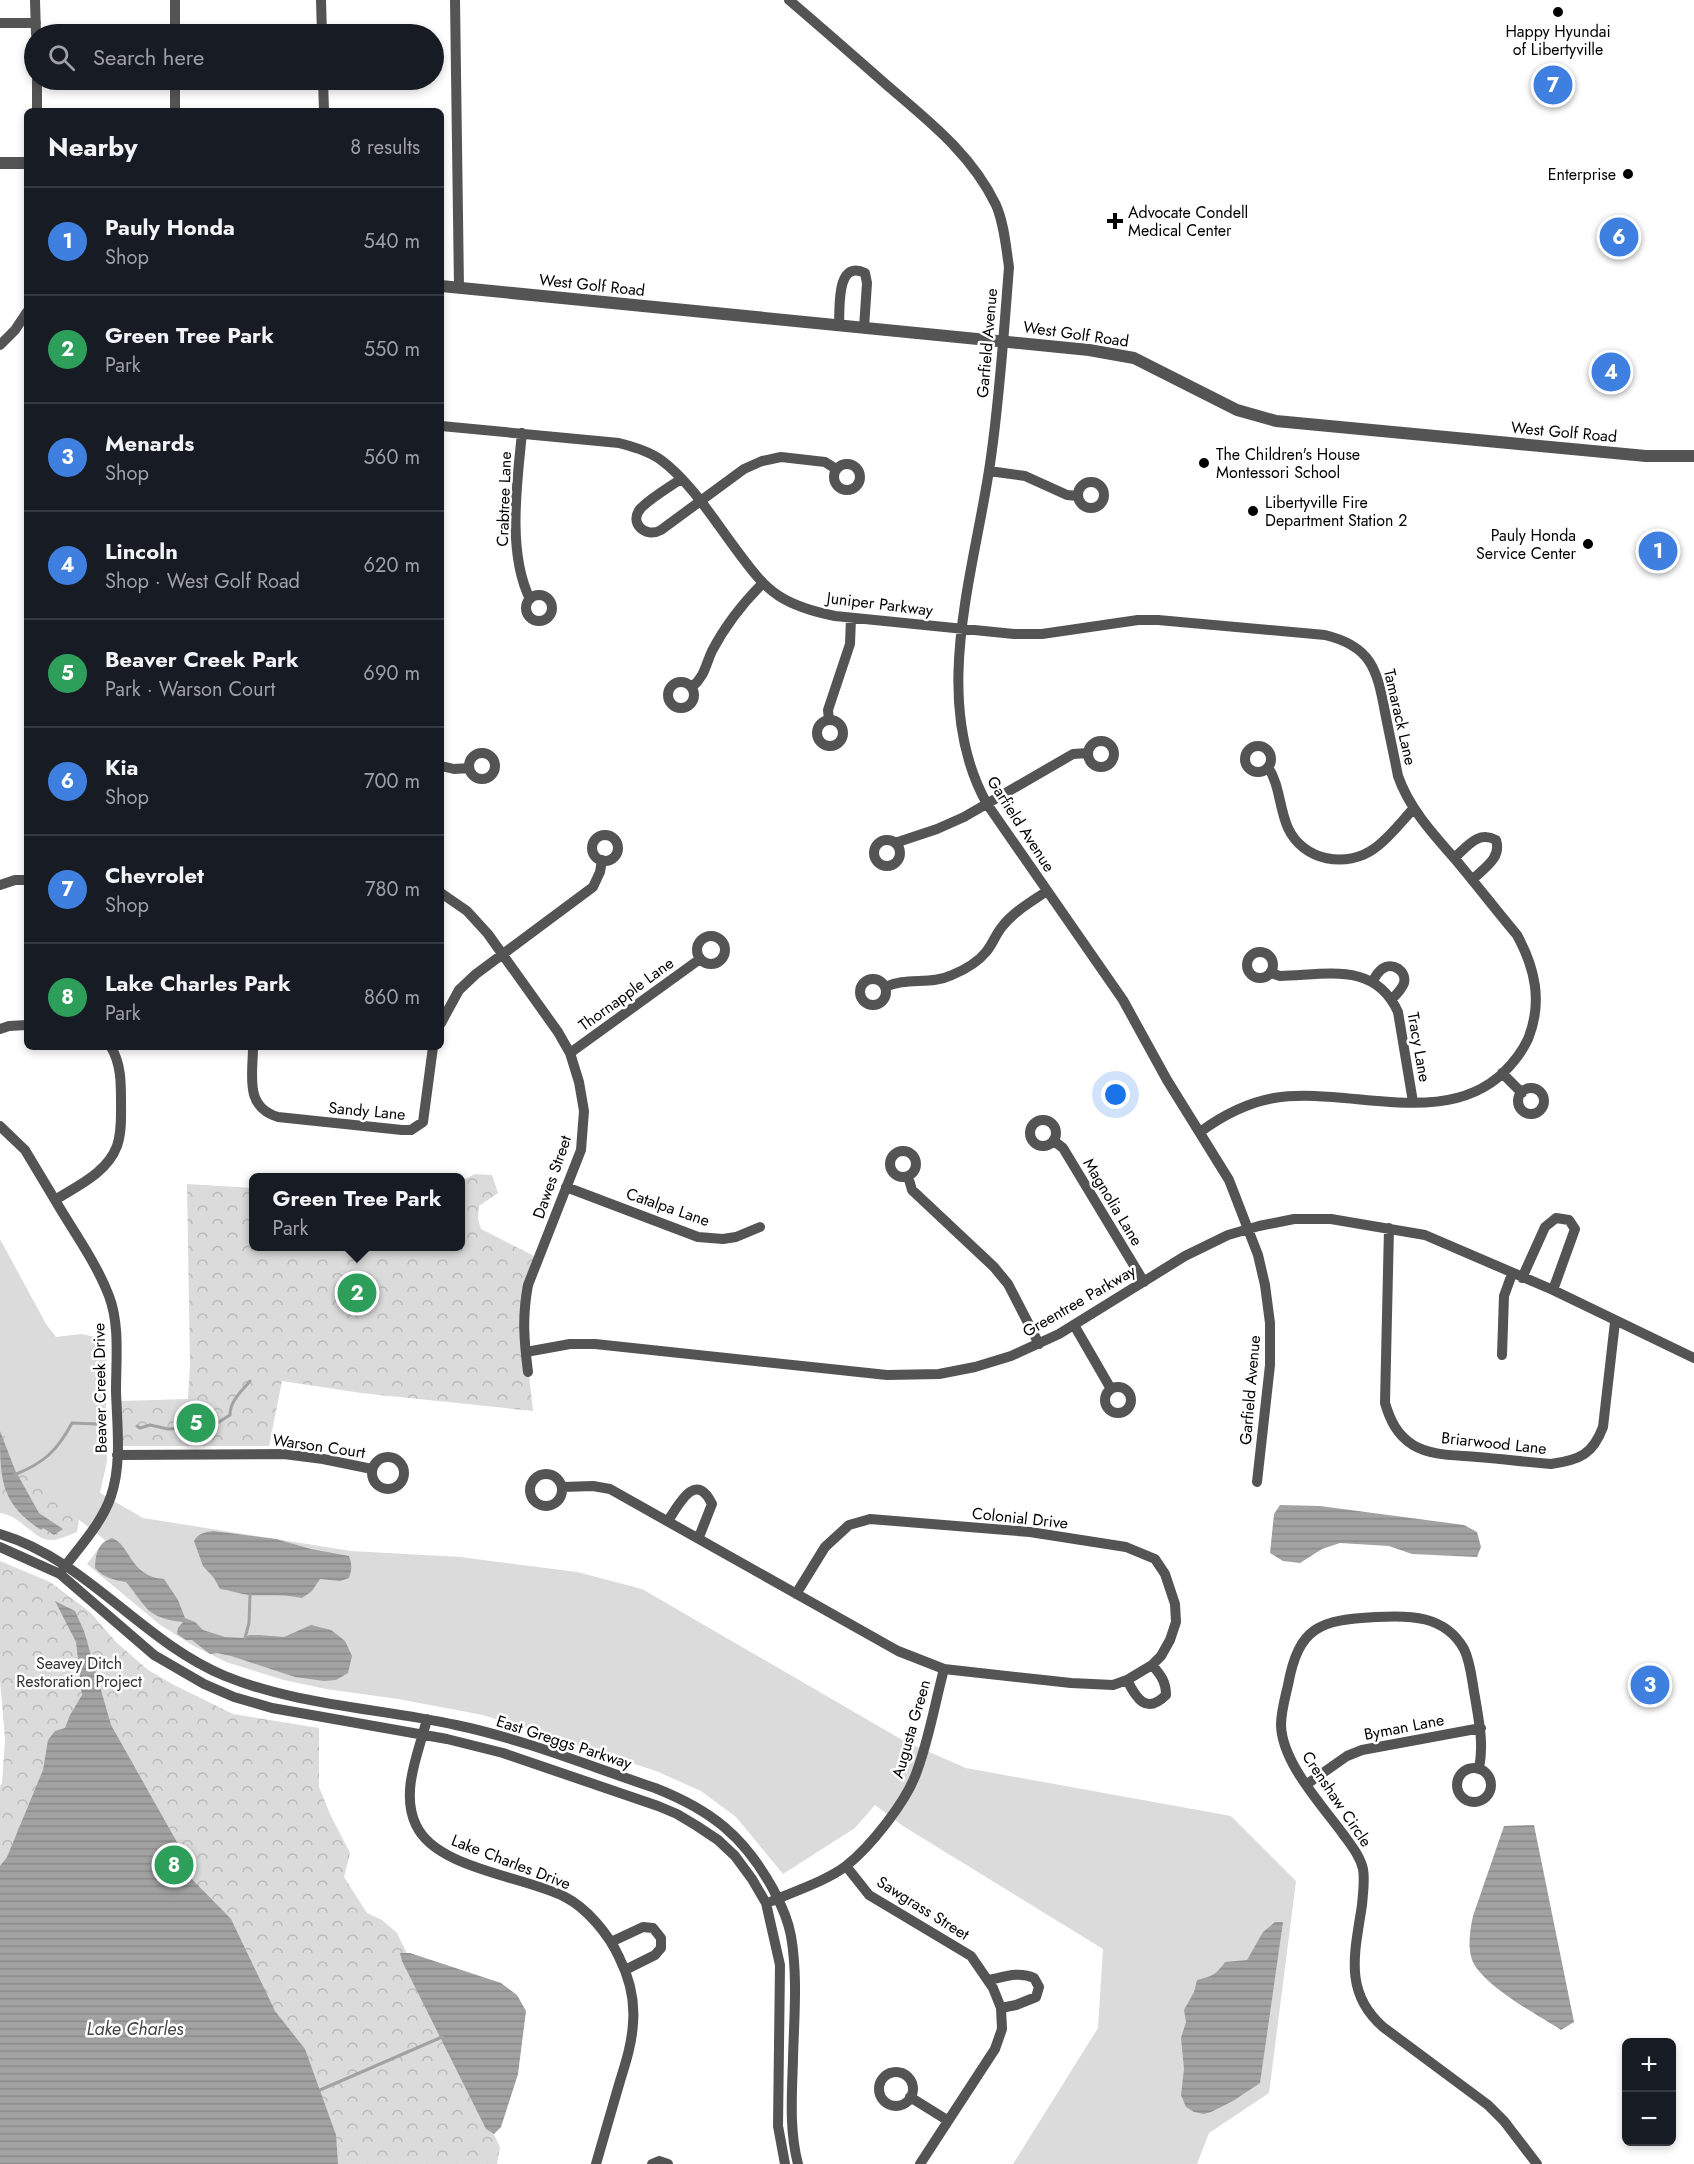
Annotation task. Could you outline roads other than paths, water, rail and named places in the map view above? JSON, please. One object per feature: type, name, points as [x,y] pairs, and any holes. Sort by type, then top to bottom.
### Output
[{"type":"street","points":[[0,23],[36,23],[35,0]]},
{"type":"street","points":[[175,0],[175,24]]},
{"type":"street","points":[[321,0],[322,24]]},
{"type":"street","points":[[455,0],[459,288]]},
{"type":"street","name":"Garfield Avenue","points":[[789,0],[933,125],[965,156],[982,178],[997,207],[1006,241],[1009,267],[989,471],[962,628],[959,683],[964,745],[974,781],[987,804],[1123,1000],[1161,1071],[1229,1180],[1258,1255],[1270,1323],[1270,1365],[1257,1482]]},
{"type":"street","points":[[37,90],[37,108]]},
{"type":"street","points":[[175,90],[175,108]]},
{"type":"street","points":[[323,90],[324,108]]},
{"type":"street","points":[[0,163],[24,163]]},
{"type":"street","points":[[839,325],[842,281],[851,269],[865,273],[867,282],[864,328]]},
{"type":"street","name":"West Golf Road","points":[[444,286],[1089,350],[1134,358],[1237,411],[1276,421],[1646,456],[1694,456]]},
{"type":"street","points":[[0,345],[15,330],[24,316]]},
{"type":"street","name":"Juniper Parkway","points":[[444,426],[619,443],[639,448],[660,460],[681,479],[762,583],[794,604],[813,611],[851,618],[962,628]]},
{"type":"street","name":"Crabtree Lane","points":[[522,433],[516,516],[517,553],[524,588],[530,599]]},
{"type":"street","points":[[681,479],[641,508],[637,517],[639,526],[647,532],[656,532],[744,469],[762,461],[781,457],[825,462],[836,469]]},
{"type":"street","points":[[989,471],[1025,476],[1067,495],[1078,496]]},
{"type":"street","points":[[692,687],[702,679],[712,652],[729,624],[762,583]]},
{"type":"street","points":[[830,720],[828,710],[850,644],[851,618]]},
{"type":"street","name":"Tamarack Lane","points":[[962,628],[1014,634],[1042,634],[1138,620],[1158,620],[1325,634],[1342,639],[1364,653],[1374,666],[1380,682],[1403,791],[1414,808],[1517,934],[1531,964],[1537,997],[1530,1034],[1524,1048],[1492,1084],[1458,1099],[1442,1102],[1295,1096],[1275,1098],[1244,1106],[1219,1118],[1200,1132]]},
{"type":"street","points":[[895,843],[937,830],[1073,754],[1088,753]]},
{"type":"street","points":[[444,767],[469,768]]},
{"type":"street","points":[[1268,767],[1275,778],[1289,830],[1302,847],[1317,856],[1332,860],[1346,860],[1362,856],[1376,848],[1414,808]]},
{"type":"street","points":[[1454,858],[1481,836],[1488,836],[1496,840],[1498,847],[1496,856],[1472,880]]},
{"type":"street","points":[[444,1018],[459,990],[476,974],[592,887],[600,872],[602,860]]},
{"type":"street","points":[[0,885],[15,880],[24,880]]},
{"type":"street","points":[[885,987],[892,984],[929,982],[951,976],[972,964],[987,951],[1001,928],[1016,912],[1047,891]]},
{"type":"street","name":"Dawes Street","points":[[444,895],[467,911],[488,934],[558,1032],[570,1053],[579,1082],[584,1119],[581,1150],[528,1285],[523,1322],[528,1372]]},
{"type":"street","name":"Thornapple Lane","points":[[570,1053],[700,959]]},
{"type":"street","name":"Tracy Lane","points":[[1392,999],[1405,981],[1399,969],[1390,966],[1386,967],[1373,981],[1392,999],[1398,1012],[1413,1102]]},
{"type":"street","points":[[1271,973],[1280,976],[1348,974],[1373,981]]},
{"type":"street","points":[[0,1029],[24,1025]]},
{"type":"street","points":[[55,1200],[98,1172],[117,1147],[120,1128],[121,1074],[113,1050]]},
{"type":"street","name":"Sandy Lane","points":[[253,1050],[254,1095],[258,1105],[267,1114],[411,1130],[423,1122],[426,1111],[433,1050]]},
{"type":"street","points":[[1502,1073],[1522,1092]]},
{"type":"street","name":"Beaver Creek Drive","points":[[0,1126],[25,1150],[102,1279],[113,1311],[117,1455],[115,1484],[98,1522],[63,1569]]},
{"type":"street","name":"Magnolia Lane","points":[[1054,1141],[1063,1148],[1144,1282]]},
{"type":"street","points":[[908,1176],[912,1190],[994,1267],[1008,1284],[1039,1344]]},
{"type":"street","name":"Catalpa Lane","points":[[566,1187],[698,1237],[723,1239],[736,1237],[760,1227]]},
{"type":"street","points":[[1502,1355],[1504,1296],[1545,1227],[1556,1218],[1569,1220],[1575,1229],[1553,1290]]},
{"type":"street","name":"Greentree Parkway","points":[[526,1352],[570,1344],[595,1344],[887,1375],[939,1374],[975,1367],[1011,1356],[1039,1344],[1185,1256],[1228,1235],[1294,1219],[1330,1219],[1425,1235],[1553,1290],[1615,1322],[1694,1358]]},
{"type":"street","name":"Briarwood Lane","points":[[1389,1228],[1385,1403],[1390,1421],[1411,1444],[1423,1450],[1442,1454],[1551,1464],[1584,1456],[1597,1442],[1603,1427],[1615,1322]]},
{"type":"street","points":[[1074,1325],[1111,1389]]},
{"type":"street","name":"Warson Court","points":[[117,1455],[284,1454],[372,1469]]},
{"type":"street","name":"Colonial Drive","points":[[562,1487],[593,1486],[610,1489],[699,1537],[796,1594],[898,1651],[944,1669],[1071,1683],[1113,1685],[1127,1680],[1152,1665],[1161,1656],[1170,1640],[1176,1622],[1175,1604],[1165,1574],[1155,1559],[1126,1547],[1030,1532],[870,1519],[849,1525],[825,1547],[796,1594]]},
{"type":"street","points":[[668,1521],[685,1494],[699,1490],[707,1494],[712,1504],[699,1537]]},
{"type":"street","points":[[0,1534],[39,1548],[63,1569]]},
{"type":"street","points":[[0,1547],[63,1569]]},
{"type":"street","name":"East Greggs Parkway","points":[[63,1569],[186,1657],[226,1676],[264,1689],[316,1702],[458,1725],[530,1746],[676,1796],[712,1816],[732,1833],[762,1868],[785,1913],[790,1933],[796,1976],[792,2128],[798,2164]]},
{"type":"street","name":"East Greggs Parkway","points":[[63,1569],[154,1655],[204,1684],[234,1697],[272,1708],[423,1735],[503,1753],[658,1806],[704,1830],[735,1856],[766,1903],[780,1965],[778,2126],[785,2164]]},
{"type":"street","name":"Crenshaw Circle","points":[[1479,1769],[1481,1728],[1464,1649],[1448,1630],[1436,1622],[1411,1616],[1344,1618],[1330,1622],[1311,1633],[1295,1654],[1282,1713],[1281,1726],[1284,1744],[1293,1764],[1360,1859],[1364,1884],[1353,1966],[1358,1993],[1370,2016],[1488,2105],[1504,2121],[1537,2164]]},
{"type":"street","points":[[1127,1680],[1138,1700],[1146,1704],[1159,1702],[1166,1695],[1166,1685],[1161,1674],[1152,1665]]},
{"type":"street","name":"Augusta Green","points":[[766,1903],[808,1886],[846,1866],[884,1826],[906,1796],[917,1772],[944,1669]]},
{"type":"street","name":"Lake Charles Drive","points":[[427,1719],[411,1781],[410,1802],[415,1825],[425,1839],[441,1852],[462,1862],[565,1897],[584,1911],[611,1942],[625,1970],[632,1995],[634,2022],[630,2046],[599,2163]]},
{"type":"street","name":"Byman Lane","points":[[1307,1784],[1347,1756],[1362,1750],[1481,1728]]},
{"type":"street","name":"Sawgrass Street","points":[[846,1866],[869,1895],[971,1956],[989,1980],[1001,2008],[1002,2029],[995,2049],[920,2164]]},
{"type":"street","points":[[611,1942],[642,1927],[653,1928],[661,1938],[661,1948],[655,1955],[625,1970]]},
{"type":"street","points":[[989,1980],[1017,1974],[1027,1975],[1034,1978],[1038,1987],[1036,1997],[1001,2008]]},
{"type":"street","points":[[910,2097],[947,2120]]},
{"type":"street","points":[[652,2164],[659,2162],[668,2164]]},
{"type":"water","points":[[0,1431],[15,1470],[39,1513],[63,1529],[54,1535],[43,1528],[41,1530],[27,1520],[10,1499],[2,1476]]},
{"type":"water","points":[[1280,1505],[1320,1506],[1464,1525],[1477,1532],[1481,1547],[1477,1557],[1412,1554],[1389,1546],[1340,1543],[1322,1549],[1300,1563],[1283,1561],[1270,1553],[1274,1514]]},
{"type":"water","points":[[205,1532],[276,1539],[311,1549],[349,1556],[351,1567],[349,1578],[340,1581],[320,1579],[312,1591],[302,1598],[249,1595],[220,1589],[203,1566],[194,1541]]},
{"type":"water","points":[[112,1538],[118,1541],[144,1573],[164,1579],[178,1600],[185,1618],[195,1622],[203,1630],[225,1637],[245,1638],[249,1635],[284,1637],[311,1625],[331,1630],[345,1641],[352,1656],[348,1673],[336,1680],[324,1681],[295,1677],[231,1656],[210,1654],[192,1640],[186,1640],[177,1634],[183,1622],[161,1618],[154,1614],[148,1610],[126,1582],[106,1576],[95,1568],[98,1550],[103,1543]]},
{"type":"water","name":"Lake Charles","points":[[55,1601],[75,1611],[84,1631],[111,1725],[178,1844],[180,1867],[231,1919],[275,2011],[305,2049],[336,2135],[338,2164],[0,2164],[0,1866],[7,1857],[43,1770],[48,1740],[55,1731],[65,1728],[82,1695],[76,1642]]},
{"type":"water","points":[[1534,1825],[1574,2022],[1561,2030],[1500,1991],[1479,1971],[1470,1951],[1473,1916],[1504,1826]]},
{"type":"water","points":[[1275,1922],[1283,1922],[1260,2083],[1211,2112],[1204,2114],[1194,2112],[1186,2107],[1181,2095],[1184,2069],[1181,2038],[1186,2022],[1184,2010],[1194,1992],[1197,1980],[1213,1975],[1225,1962],[1247,1960],[1263,1932]]},
{"type":"water","points":[[400,1953],[410,1953],[501,1983],[517,1995],[526,2011],[518,2074],[501,2127],[494,2134],[486,2129]]},
{"type":"waterway","points":[[137,1426],[140,1428],[150,1425],[168,1429],[186,1428],[192,1431],[208,1429],[230,1415],[234,1401],[250,1381]]},
{"type":"waterway","points":[[14,1475],[34,1466],[49,1455],[72,1423],[97,1424]]},
{"type":"waterway","points":[[245,1638],[249,1623],[250,1595]]},
{"type":"waterway","points":[[320,2090],[442,2037]]},
{"type":"place","name":"Happy Hyundai of Libertyville","points":[[1558,12]]},
{"type":"place","name":"Chevrolet","points":[[1553,85]]},
{"type":"place","name":"Enterprise","points":[[1628,174]]},
{"type":"place","name":"Advocate Condell Medical Center","points":[[1115,221]]},
{"type":"place","name":"Kia","points":[[1619,237]]},
{"type":"place","name":"Lincoln","points":[[1611,372]]},
{"type":"place","name":"The Children's House Montessori School","points":[[1204,463]]},
{"type":"place","name":"Libertyville Fire Department Station 2","points":[[1253,511]]},
{"type":"place","name":"Pauly Honda Service Center","points":[[1588,544]]},
{"type":"place","name":"Pauly Honda","points":[[1658,551]]},
{"type":"place","name":"Green Tree Park","points":[[357,1293]]},
{"type":"place","name":"Beaver Creek Park","points":[[196,1423]]},
{"type":"place","name":"Menards","points":[[1650,1685]]},
{"type":"place","name":"Lake Charles Park","points":[[174,1865]]},
{"type":"park label","name":"Seavey Ditch Restoration Project","points":[[79,1672]]}]
